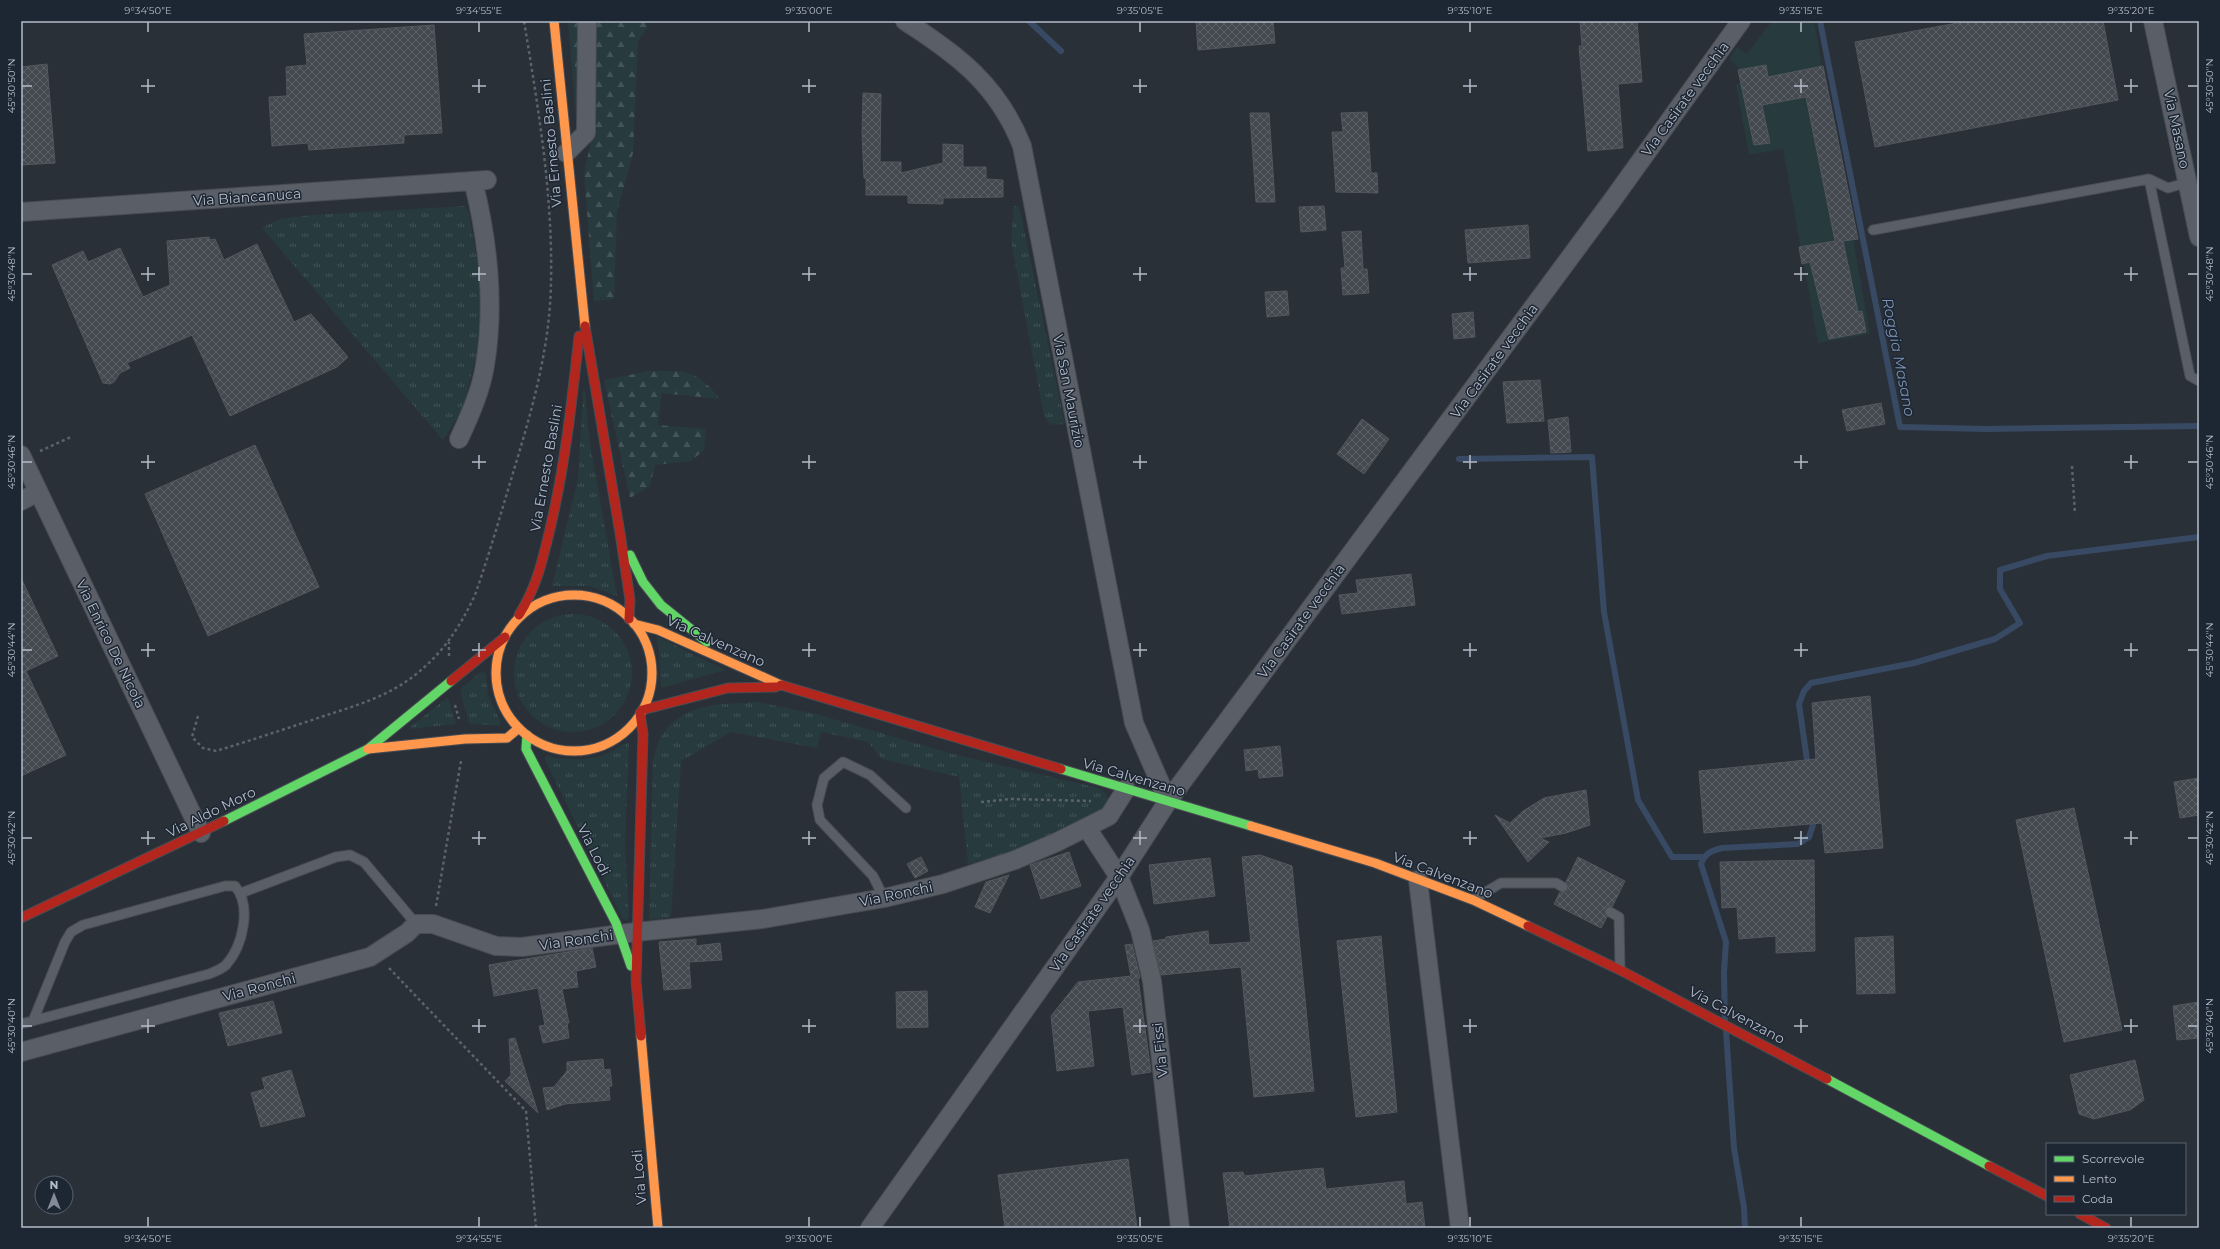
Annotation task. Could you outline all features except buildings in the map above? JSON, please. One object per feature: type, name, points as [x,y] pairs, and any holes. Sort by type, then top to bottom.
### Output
[{"type":"main road","name":"Via Ernesto Baslini","points":[[554,21],[582,309],[620,533],[632,621]]},
{"type":"main road","name":"Via Ernesto Baslini","points":[[505,637],[532,594],[542,562],[555,508],[570,425],[582,309]]},
{"type":"main road","points":[[620,533],[643,582],[661,605],[686,627],[745,670]]},
{"type":"main road","points":[[505,637],[497,660],[497,685],[504,709],[526,735],[548,746],[571,751],[582,750],[605,744],[616,738],[625,731],[641,711],[649,693],[652,674],[650,656],[644,639],[632,621],[619,610],[602,601],[582,596],[569,596],[543,601],[521,616],[512,625]]},
{"type":"main road","name":"Via Calvenzano","points":[[632,621],[658,630],[786,687],[1121,796],[1168,801],[1375,863],[1472,900],[1620,970],[2046,1195]]},
{"type":"main road","name":"Via Aldo Moro","points":[[21,918],[201,833],[368,749],[448,682],[505,637]]},
{"type":"main road","name":"Via Calvenzano","points":[[641,711],[728,688],[786,687]]},
{"type":"main road","name":"Via Lodi","points":[[641,711],[643,734],[628,933],[636,981],[658,1228]]},
{"type":"main road","name":"Via Aldo Moro","points":[[368,749],[465,739],[508,738],[519,728]]},
{"type":"main road","name":"Via Lodi","points":[[526,735],[526,749],[628,933],[636,981]]},
{"type":"main road","points":[[2082,1215],[2106,1228]]},
{"type":"street","points":[[566,153],[586,133],[587,21]]},
{"type":"street","name":"Via San Maurizio","points":[[905,21],[940,43],[973,72],[994,94],[1012,121],[1022,146],[1134,723],[1168,801]]},
{"type":"street","name":"Via Casirate vecchia","points":[[870,1228],[1119,877],[1168,801],[1611,202],[1741,21]]},
{"type":"street","name":"Via Masano","points":[[2153,21],[2189,182],[2199,237]]},
{"type":"street","name":"Via Biancanuca","points":[[21,212],[480,180],[480,208],[488,268],[489,322],[485,365],[476,402],[459,439]]},
{"type":"street","name":"Via Enrico De Nicola","points":[[22,457],[201,833]]},
{"type":"street","points":[[21,501],[38,492]]},
{"type":"street","name":"Via Ronchi","points":[[21,1052],[370,957],[424,924],[496,946],[522,947],[628,933],[763,920],[884,898],[943,884],[1015,860],[1087,828],[1109,816],[1121,796]]},
{"type":"street","name":"Via Fissi","points":[[1087,828],[1119,877],[1140,930],[1152,981],[1180,1228]]},
{"type":"street","points":[[1418,880],[1460,1228]]},
{"type":"lane","points":[[2149,179],[2190,376],[2199,381]]},
{"type":"lane","points":[[1873,230],[2149,179],[2168,188],[2189,182]]},
{"type":"lane","points":[[884,898],[873,876],[820,820],[817,805],[824,778],[843,762],[870,775],[906,808]]},
{"type":"lane","points":[[241,893],[336,856],[350,856],[364,862],[424,924]]},
{"type":"lane","points":[[1472,900],[1501,883],[1556,883],[1563,887]]},
{"type":"lane","points":[[21,1024],[33,1021],[209,974],[225,966],[236,949],[244,925],[241,893],[235,886],[226,886],[83,925],[71,932],[33,1021]]},
{"type":"lane","points":[[1610,912],[1619,917],[1620,970]]},
{"type":"path","points":[[22,457],[72,437]]},
{"type":"path","points":[[2072,466],[2075,514]]},
{"type":"path","points":[[424,924],[465,739],[448,682],[449,642]]},
{"type":"path","points":[[981,802],[1011,799],[1109,802],[1121,796]]},
{"type":"path","points":[[386,963],[526,1111],[536,1228]]},
{"type":"green space","points":[[568,21],[646,21],[647,27],[638,42],[633,153],[617,212],[614,299],[594,301],[584,173],[593,132],[593,108],[571,57]]},
{"type":"green space","points":[[1772,21],[1814,21],[1870,334],[1818,343],[1783,149],[1749,155],[1736,84],[1741,83],[1738,71],[1741,70],[1729,59],[1737,47],[1747,54]]},
{"type":"green space","points":[[571,57],[580,79],[579,117],[576,123]]},
{"type":"green space","points":[[465,206],[469,214],[479,272],[480,339],[463,409],[443,440],[262,228],[279,219],[312,215]]},
{"type":"green space","points":[[1014,206],[1019,206],[1065,424],[1051,425],[1044,416],[1011,240]]},
{"type":"green space","points":[[649,371],[689,373],[704,382],[720,399],[662,393],[658,425],[706,429],[704,450],[691,461],[655,465],[650,486],[630,498],[604,380]]},
{"type":"green space","points":[[583,391],[585,391],[589,438],[617,596],[590,586],[552,586],[578,479]]},
{"type":"green space","points":[[573,614],[584,615],[606,624],[622,640],[631,662],[631,684],[622,706],[606,722],[584,731],[573,732],[562,731],[540,722],[524,706],[515,684],[514,673],[515,662],[524,640],[540,624],[562,615]]},
{"type":"green space","points":[[656,636],[725,670],[661,688],[659,653]]},
{"type":"green space","points":[[480,672],[486,673],[488,695],[501,723],[498,726],[469,723],[460,690]]},
{"type":"green space","points":[[448,697],[456,724],[409,728]]},
{"type":"green space","points":[[757,702],[816,714],[953,754],[1099,788],[1107,795],[1108,798],[1106,810],[1014,851],[968,864],[959,777],[882,759],[868,742],[821,732],[817,748],[731,732],[681,761],[671,917],[649,920],[653,760],[660,739],[670,726],[680,717],[691,711],[704,707],[730,703]]},
{"type":"green space","points":[[629,743],[625,843],[629,918],[627,920],[623,919],[544,758],[549,756],[565,759],[597,757]]},
{"type":"waterway","points":[[1029,21],[1061,51]]},
{"type":"waterway","name":"Roggia Masano","points":[[1820,21],[1900,427],[1987,429],[2199,426]]},
{"type":"waterway","points":[[1459,459],[1592,457],[1604,612],[1638,800],[1672,857],[1704,857]]},
{"type":"waterway","points":[[1808,767],[1799,704],[1804,691],[1811,683],[1914,663],[1995,639],[2020,623],[2000,589],[2000,570],[2047,556],[2199,537]]},
{"type":"waterway","points":[[1725,1022],[1724,972],[1726,942],[1701,864],[1704,857],[1709,853],[1722,848],[1798,844],[1809,837],[1813,825],[1813,816]]},
{"type":"waterway","points":[[1726,1031],[1734,1148],[1744,1208],[1745,1228]]},
{"type":"traffic: fast","points":[[630,555],[643,582],[661,605],[707,642]]},
{"type":"traffic: fast","points":[[224,821],[368,749],[451,681]]},
{"type":"traffic: fast","points":[[527,735],[526,749],[616,923],[631,966]]},
{"type":"traffic: fast","points":[[1061,769],[1251,826]]},
{"type":"traffic: fast","points":[[1827,1079],[1989,1166]]},
{"type":"traffic: slow","points":[[554,21],[585,326]]},
{"type":"traffic: slow","points":[[574,595],[604,601],[629,618],[646,643],[652,673],[646,703],[629,728],[604,745],[574,751],[544,745],[519,728],[502,703],[496,673],[502,643],[519,618],[544,601],[574,595]]},
{"type":"traffic: slow","points":[[634,624],[658,630],[781,685]]},
{"type":"traffic: slow","points":[[368,749],[465,739],[507,738],[519,728]]},
{"type":"traffic: slow","points":[[1251,826],[1375,863],[1473,900],[1528,926]]},
{"type":"traffic: slow","points":[[641,1036],[658,1228]]},
{"type":"traffic: jam","points":[[585,326],[620,533],[630,600],[629,619]]},
{"type":"traffic: jam","points":[[519,615],[535,584],[555,505],[568,433],[579,336]]},
{"type":"traffic: jam","points":[[451,681],[505,637]]},
{"type":"traffic: jam","points":[[781,685],[1061,769]]},
{"type":"traffic: jam","points":[[642,710],[728,688],[776,687]]},
{"type":"traffic: jam","points":[[640,713],[643,734],[636,981],[641,1036]]},
{"type":"traffic: jam","points":[[21,918],[224,821]]},
{"type":"traffic: jam","points":[[1528,926],[1620,970],[1827,1079]]},
{"type":"traffic: jam","points":[[1989,1166],[2046,1195]]},
{"type":"traffic: jam","points":[[2082,1215],[2106,1228]]}]
